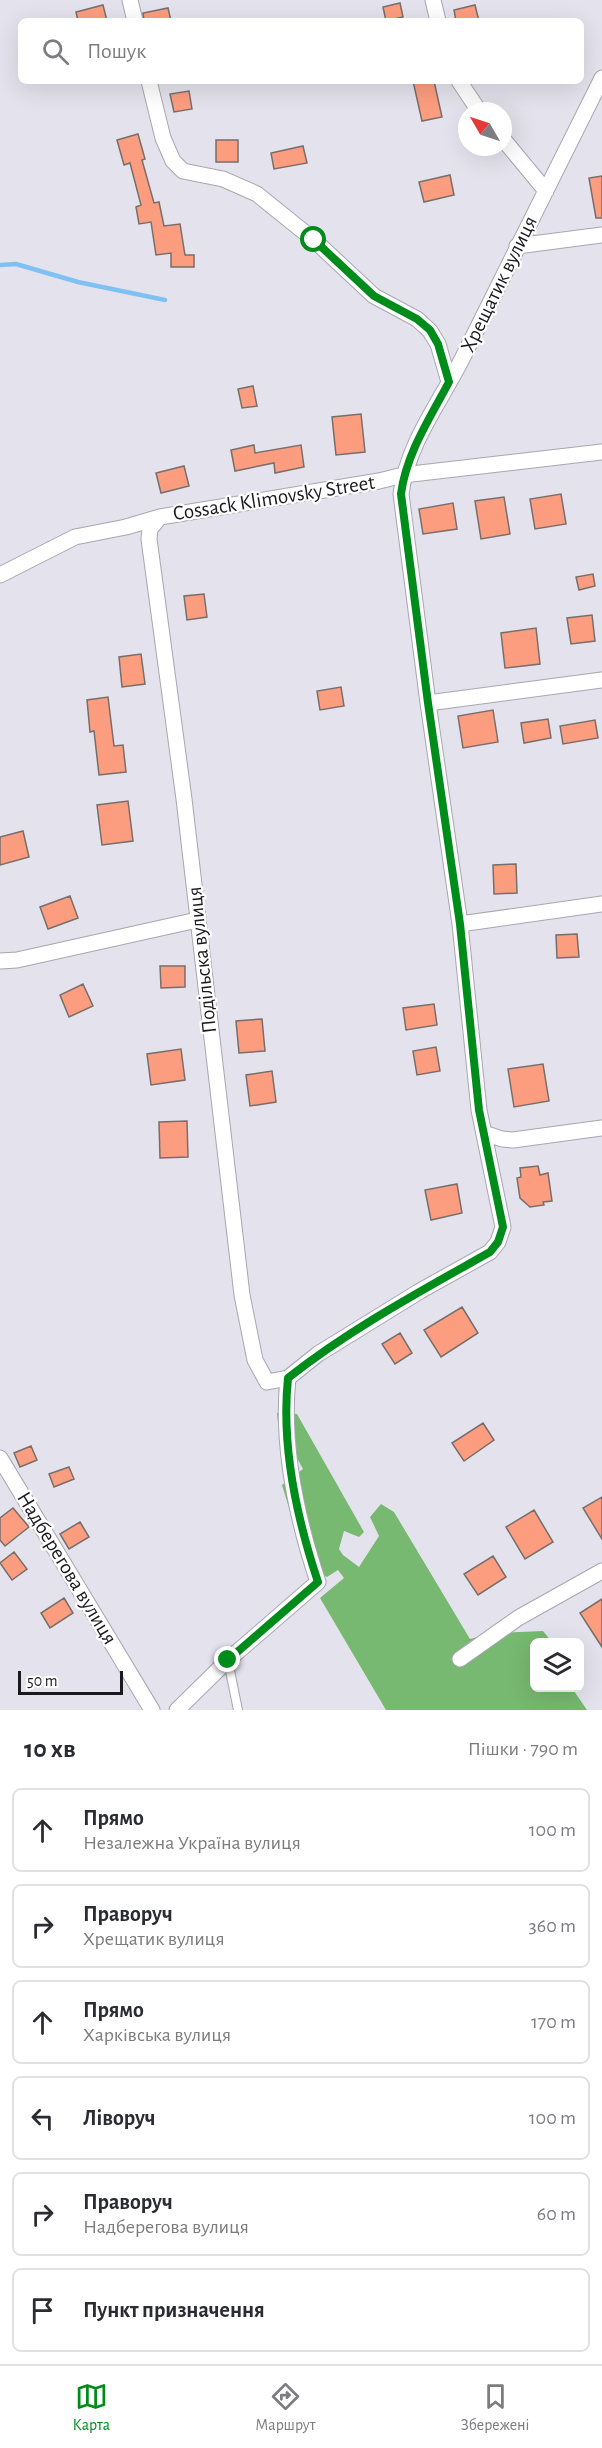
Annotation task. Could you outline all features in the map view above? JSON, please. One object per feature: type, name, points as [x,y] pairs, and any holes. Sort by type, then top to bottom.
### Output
[{"type":"street","points":[[130,0],[134,18]]},
{"type":"street","points":[[433,0],[437,18]]},
{"type":"street","name":"Хрещатик вулиця","points":[[288,1378],[328,1348],[420,1291],[490,1252],[498,1242],[503,1227],[479,1110],[460,924],[403,522],[401,494],[403,475],[419,438],[602,78]]},
{"type":"street","points":[[150,84],[163,138],[173,161],[183,171],[223,179],[257,194],[314,240],[374,296],[417,319],[430,330],[438,344],[449,382]]},
{"type":"street","points":[[461,84],[473,102]]},
{"type":"street","points":[[512,151],[546,191]]},
{"type":"street","points":[[517,246],[602,235]]},
{"type":"street","name":"Cossack Klimovsky Street","points":[[0,575],[75,537],[126,527],[160,517],[379,481],[403,475],[602,452]]},
{"type":"street","name":"Подільска вулиця","points":[[160,517],[150,529],[149,539],[184,799],[242,1295],[255,1360],[267,1382],[288,1378]]},
{"type":"street","points":[[428,703],[602,680]]},
{"type":"street","points":[[460,924],[602,904]]},
{"type":"street","points":[[0,961],[17,960],[197,920]]},
{"type":"street","points":[[484,1133],[513,1140],[602,1128]]},
{"type":"street","points":[[177,1710],[228,1660],[318,1582],[304,1539],[292,1468],[285,1408],[288,1378]]},
{"type":"street","name":"Надберегова вулиця","points":[[0,1458],[152,1710]]},
{"type":"street","points":[[460,1659],[518,1618],[602,1572]]},
{"type":"lane","points":[[228,1660],[237,1710]]},
{"type":"green space","points":[[277,1413],[297,1414],[364,1532],[359,1537],[344,1531],[339,1549],[343,1555],[359,1567],[379,1536],[370,1517],[381,1504],[394,1512],[470,1639],[493,1633],[543,1631],[549,1638],[530,1638],[530,1692],[575,1692],[587,1710],[386,1710],[320,1598],[344,1578],[338,1570],[327,1577],[307,1567],[282,1485],[303,1469],[278,1423]]},
{"type":"building","points":[[400,3],[403,17],[385,18],[383,7]]},
{"type":"building","points":[[103,5],[106,18],[77,18],[76,12]]},
{"type":"building","points":[[475,5],[478,18],[455,18],[454,10]]},
{"type":"building","points":[[168,8],[170,18],[144,18],[143,13]]},
{"type":"building","points":[[414,84],[435,84],[442,117],[422,121]]},
{"type":"building","points":[[189,91],[192,109],[174,112],[170,94]]},
{"type":"building","points":[[138,134],[145,159],[142,160],[154,203],[159,202],[164,226],[180,224],[185,255],[194,255],[194,267],[171,267],[171,253],[156,255],[151,222],[139,224],[136,207],[141,205],[130,163],[124,165],[117,140]]},
{"type":"building","points":[[216,140],[238,140],[238,162],[216,162]]},
{"type":"building","points":[[303,146],[307,163],[274,169],[271,153]]},
{"type":"building","points":[[450,175],[454,195],[424,202],[419,182]]},
{"type":"building","points":[[602,176],[602,218],[596,218],[589,178]]},
{"type":"building","points":[[253,386],[257,406],[242,408],[238,389]]},
{"type":"building","points":[[361,414],[365,452],[336,455],[332,417]]},
{"type":"building","points":[[254,445],[255,453],[301,445],[304,467],[275,473],[274,463],[235,471],[231,450]]},
{"type":"building","points":[[184,466],[189,486],[161,493],[156,473]]},
{"type":"building","points":[[561,494],[566,524],[535,529],[530,499]]},
{"type":"building","points":[[504,497],[510,534],[481,539],[475,501]]},
{"type":"building","points":[[453,503],[457,529],[423,534],[419,509]]},
{"type":"building","points":[[593,574],[595,586],[579,590],[576,577]]},
{"type":"building","points":[[204,594],[207,617],[187,620],[184,596]]},
{"type":"building","points":[[592,615],[595,641],[571,644],[567,618]]},
{"type":"building","points":[[536,628],[540,664],[505,668],[501,633]]},
{"type":"building","points":[[141,654],[145,684],[122,687],[119,657]]},
{"type":"building","points":[[341,687],[344,706],[320,710],[317,691]]},
{"type":"building","points":[[108,697],[114,746],[123,745],[126,772],[99,775],[94,731],[90,732],[87,700]]},
{"type":"building","points":[[493,710],[498,742],[463,748],[458,716]]},
{"type":"building","points":[[548,719],[551,738],[524,743],[521,723]]},
{"type":"building","points":[[595,720],[598,738],[563,744],[560,726]]},
{"type":"building","points":[[128,801],[133,841],[102,845],[97,805]]},
{"type":"building","points":[[23,831],[29,857],[0,865],[0,837]]},
{"type":"building","points":[[516,864],[517,893],[494,894],[493,865]]},
{"type":"building","points":[[70,896],[78,918],[48,929],[40,907]]},
{"type":"building","points":[[577,934],[579,957],[557,958],[556,935]]},
{"type":"building","points":[[160,966],[185,966],[185,987],[161,988]]},
{"type":"building","points":[[83,984],[93,1006],[69,1017],[60,995]]},
{"type":"building","points":[[434,1004],[437,1025],[406,1030],[403,1008]]},
{"type":"building","points":[[262,1019],[265,1051],[239,1053],[236,1021]]},
{"type":"building","points":[[436,1047],[440,1071],[417,1075],[413,1051]]},
{"type":"building","points":[[181,1049],[185,1080],[151,1085],[147,1054]]},
{"type":"building","points":[[543,1064],[549,1101],[514,1107],[508,1069]]},
{"type":"building","points":[[272,1071],[276,1102],[250,1106],[246,1075]]},
{"type":"building","points":[[187,1121],[188,1157],[160,1158],[159,1122]]},
{"type":"building","points":[[538,1166],[540,1175],[548,1173],[552,1201],[530,1207],[520,1198],[517,1178],[521,1177],[520,1168]]},
{"type":"building","points":[[457,1184],[462,1213],[431,1220],[425,1190]]},
{"type":"building","points":[[462,1307],[478,1333],[441,1357],[424,1330]]},
{"type":"building","points":[[400,1333],[412,1353],[395,1364],[382,1344]]},
{"type":"building","points":[[483,1423],[494,1440],[464,1461],[452,1443]]},
{"type":"building","points":[[31,1446],[37,1460],[20,1467],[14,1453]]},
{"type":"building","points":[[69,1467],[74,1479],[54,1487],[49,1474]]},
{"type":"building","points":[[602,1497],[602,1539],[583,1508]]},
{"type":"building","points":[[13,1508],[29,1527],[5,1546],[0,1540],[0,1518]]},
{"type":"building","points":[[534,1510],[553,1542],[525,1559],[506,1527]]},
{"type":"building","points":[[80,1522],[89,1537],[69,1549],[60,1534]]},
{"type":"building","points":[[14,1552],[27,1569],[12,1580],[0,1563]]},
{"type":"building","points":[[493,1556],[506,1577],[478,1595],[464,1574]]},
{"type":"building","points":[[64,1598],[73,1613],[50,1628],[41,1613]]},
{"type":"building","points":[[602,1599],[602,1647],[580,1613]]},
{"type":"waterway","points":[[0,265],[16,264],[78,282],[165,300]]},
{"type":"route","points":[[228,1660],[318,1582],[304,1539],[292,1468],[285,1408],[288,1378],[318,1354],[420,1291],[490,1252],[498,1242],[503,1227],[479,1110],[460,924],[403,522],[401,494],[403,475],[419,438],[449,382],[438,344],[430,330],[417,319],[374,296],[314,240]]}]
